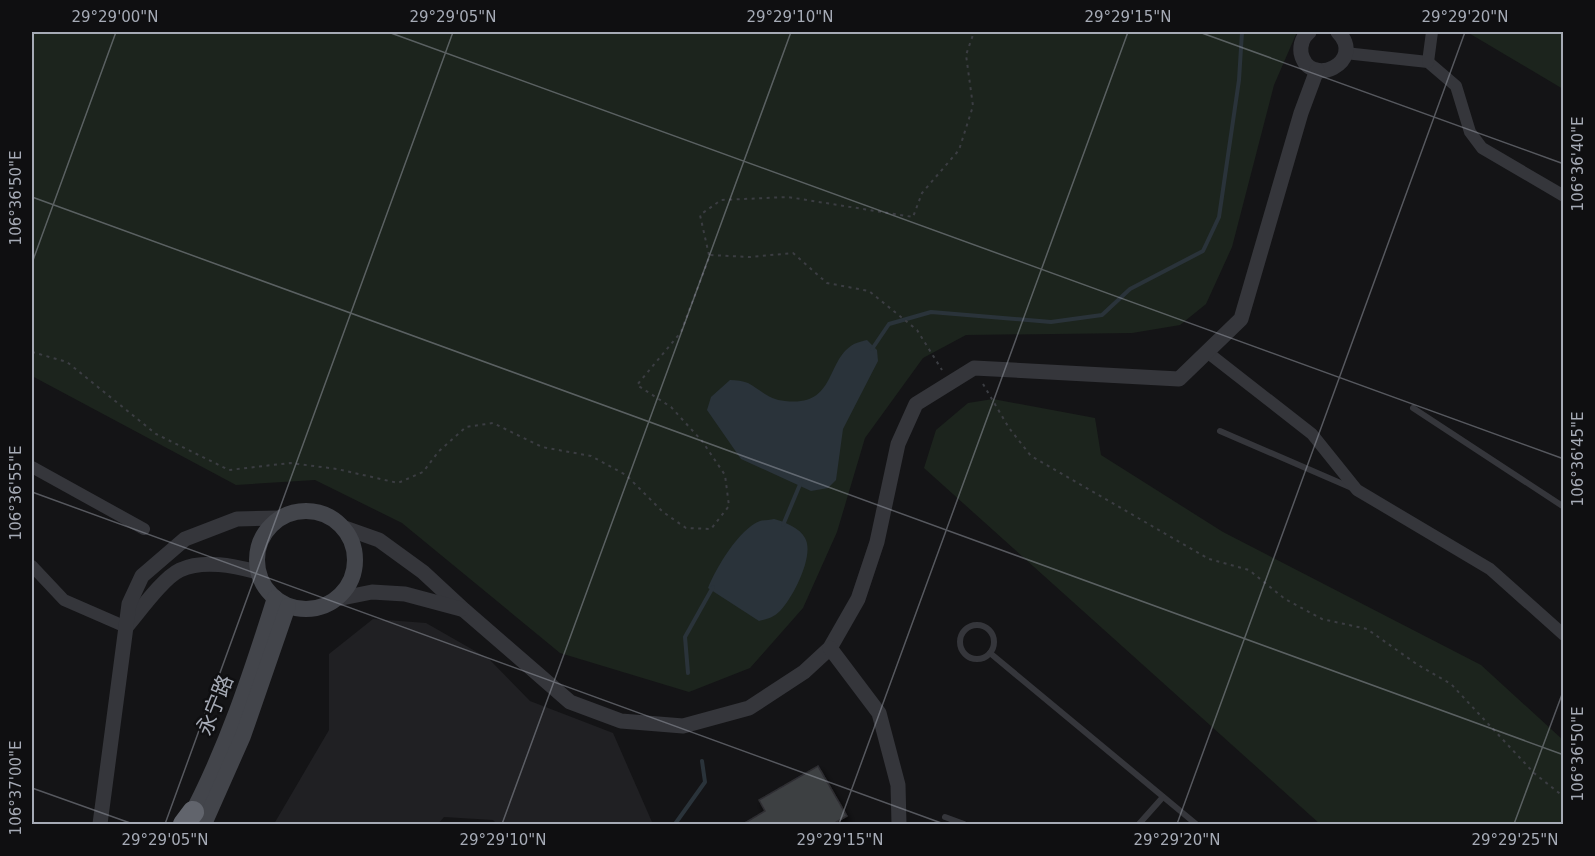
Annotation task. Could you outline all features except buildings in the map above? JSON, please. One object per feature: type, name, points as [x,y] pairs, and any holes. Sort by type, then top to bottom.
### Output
[{"type":"main road","points":[[307,510],[321,512],[345,528],[356,557],[351,580],[337,599],[313,609],[300,609],[281,602],[264,586],[258,572],[257,557],[260,542],[268,529],[279,519],[292,512],[307,510]]},
{"type":"main road","name":"永宁路","points":[[192,821],[281,602]]},
{"type":"street","points":[[1309,32],[1302,40],[1302,54],[1310,67],[1317,70],[1331,70],[1343,60],[1343,39],[1428,62],[1456,86],[1470,132],[1482,148],[1563,196]]},
{"type":"street","points":[[1428,62],[1432,32]]},
{"type":"street","points":[[345,528],[379,540],[423,572],[570,702],[621,722],[683,726],[749,708],[804,672],[830,648],[858,599],[877,542],[898,444],[916,404],[974,368],[1179,379],[1241,320],[1301,113],[1317,70]]},
{"type":"street","points":[[1207,352],[1312,434],[1357,490],[1490,569],[1563,634]]},
{"type":"street","points":[[32,467],[144,529]]},
{"type":"street","points":[[100,825],[129,604],[142,576],[185,539],[237,519],[279,519]]},
{"type":"street","points":[[126,627],[162,586],[180,570],[207,564],[258,572]]},
{"type":"street","points":[[32,566],[64,600],[126,627]]},
{"type":"street","points":[[337,599],[372,592],[405,594],[464,610]]},
{"type":"street","points":[[830,648],[879,713],[898,784],[899,825]]},
{"type":"lane","points":[[1413,408],[1563,507]]},
{"type":"lane","points":[[1220,431],[1357,490]]},
{"type":"lane","points":[[976,624],[987,628],[994,637],[990,653],[980,659],[964,654],[960,644],[962,633],[966,628],[976,624]]},
{"type":"lane","points":[[990,653],[1196,825]]},
{"type":"lane","points":[[1139,825],[1163,797]]},
{"type":"lane","points":[[945,817],[964,825]]},
{"type":"path","points":[[32,352],[67,362],[156,434],[229,470],[290,463],[337,468],[398,483],[423,471],[439,451],[466,428],[493,423],[542,447],[591,456],[626,475],[663,512],[686,528],[711,529],[729,506],[726,475],[702,441],[671,407],[637,385],[681,332],[710,255],[700,214],[721,200],[788,196],[914,217],[922,193],[959,150],[973,106],[966,55],[974,32]]},
{"type":"path","points":[[710,255],[750,257],[792,253],[827,283],[869,291],[917,330],[950,383]]},
{"type":"path","points":[[974,368],[1009,428],[1030,456],[1209,559],[1250,570],[1286,599],[1323,619],[1367,629],[1418,665],[1451,684],[1534,772],[1563,797]]},
{"type":"shaded area","points":[[32,32],[1297,32],[1274,85],[1232,247],[1206,304],[1180,325],[1132,333],[966,335],[923,358],[865,438],[837,532],[803,608],[750,668],[689,692],[560,653],[402,523],[315,480],[236,485],[32,376]]},
{"type":"shaded area","points":[[1467,32],[1563,32],[1563,89]]},
{"type":"shaded area","points":[[867,340],[877,350],[878,361],[843,429],[836,480],[828,488],[811,491],[741,459],[707,410],[711,397],[730,380],[748,383],[779,400],[802,401],[814,397],[822,390],[845,351],[854,344]]},
{"type":"shaded area","points":[[993,399],[1095,418],[1101,455],[1223,532],[1481,665],[1563,740],[1563,824],[1320,824],[924,468],[936,430],[968,403]]},
{"type":"shaded area","points":[[774,519],[792,526],[803,534],[807,545],[807,555],[801,576],[785,605],[773,616],[759,621],[708,588],[722,560],[736,540],[752,525]]},
{"type":"shaded area","points":[[373,619],[426,623],[489,659],[530,701],[613,733],[652,822],[650,824],[497,824],[493,820],[444,817],[438,824],[274,824],[329,730],[329,654]]},
{"type":"waterway","points":[[872,349],[889,324],[931,312],[1051,322],[1102,315],[1130,289],[1203,251],[1219,217],[1239,80],[1242,32]]},
{"type":"waterway","points":[[783,525],[801,482]]},
{"type":"waterway","points":[[688,673],[685,637],[713,587]]},
{"type":"waterway","points":[[675,824],[705,782],[702,761]]}]
